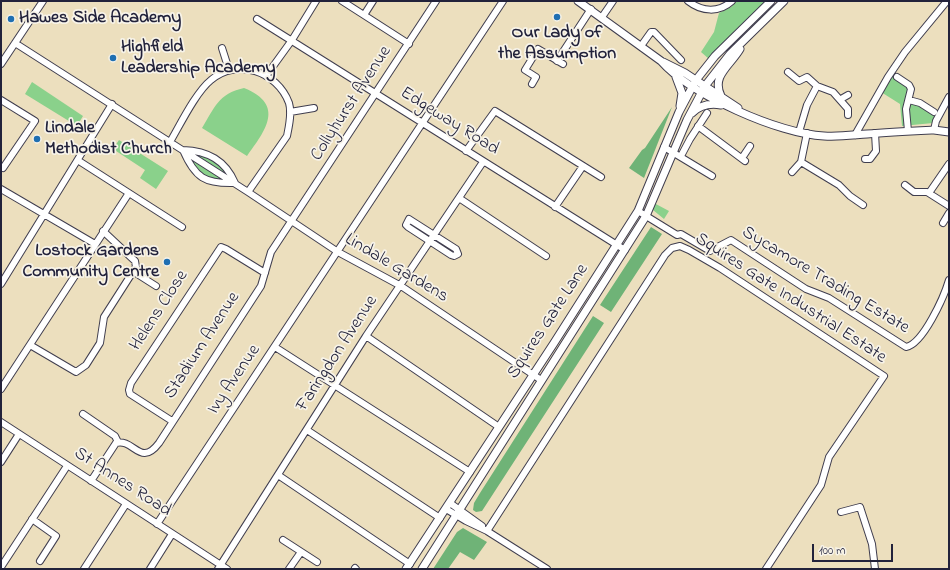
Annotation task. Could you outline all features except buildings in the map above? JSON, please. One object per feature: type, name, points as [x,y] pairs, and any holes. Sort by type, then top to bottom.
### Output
[{"type":"main road","points":[[578,1],[661,61],[676,76],[692,87],[725,106],[748,115],[799,132],[825,136],[934,130],[949,132]]},
{"type":"main road","name":"Squires Gate Lane","points":[[408,566],[617,246],[638,211],[664,147],[696,80],[715,56],[771,1]]},
{"type":"main road","points":[[721,96],[717,82],[739,51],[744,40],[784,1]]},
{"type":"main road","name":"Squires Gate Lane","points":[[423,567],[646,216],[687,120],[705,86],[717,69],[744,40]]},
{"type":"main road","points":[[661,61],[696,80],[748,115]]},
{"type":"main road","points":[[676,76],[682,93],[680,112]]},
{"type":"main road","points":[[687,120],[698,108],[713,104],[725,106]]},
{"type":"street","points":[[1,64],[43,1]]},
{"type":"street","points":[[266,76],[292,40],[316,1]]},
{"type":"street","points":[[342,1],[409,44]]},
{"type":"street","points":[[364,15],[373,1]]},
{"type":"street","name":"Collyhurst Avenue","points":[[292,222],[436,1]]},
{"type":"street","name":"Ivy Avenue","points":[[157,524],[503,1]]},
{"type":"street","points":[[602,17],[613,1]]},
{"type":"street","points":[[688,1],[700,8],[712,10],[723,8],[732,1]]},
{"type":"street","points":[[855,135],[888,77],[905,52],[947,1]]},
{"type":"street","points":[[557,61],[591,9]]},
{"type":"street","name":"Edgeway Road","points":[[257,19],[625,250]]},
{"type":"street","points":[[641,46],[651,32],[654,32],[681,60]]},
{"type":"street","name":"Lindale Gardens","points":[[15,43],[235,183],[338,252],[401,286],[541,380]]},
{"type":"street","points":[[222,48],[229,70]]},
{"type":"street","points":[[532,84],[536,77],[522,69],[538,49],[563,64]]},
{"type":"street","points":[[170,142],[203,88],[211,80],[229,70],[239,68],[256,70],[266,76],[282,88],[289,104],[290,112],[287,136],[248,192]]},
{"type":"street","points":[[807,77],[808,69]]},
{"type":"street","points":[[788,72],[799,81],[807,77]]},
{"type":"street","points":[[807,77],[817,86],[834,92],[848,109],[848,115]]},
{"type":"street","points":[[897,77],[910,86],[909,100],[906,109],[908,132]]},
{"type":"street","points":[[799,132],[807,105],[817,86]]},
{"type":"street","points":[[841,99],[848,95]]},
{"type":"street","points":[[934,130],[936,121],[949,97]]},
{"type":"street","points":[[1,100],[35,121],[4,168]]},
{"type":"street","points":[[909,100],[920,103],[934,112]]},
{"type":"street","points":[[1,284],[79,161],[112,104]]},
{"type":"street","points":[[290,112],[314,108]]},
{"type":"street","points":[[466,150],[495,111],[500,112],[601,177]]},
{"type":"street","points":[[681,156],[698,126],[708,113]]},
{"type":"street","points":[[698,126],[744,160],[750,146]]},
{"type":"street","points":[[869,161],[876,151],[875,133]]},
{"type":"street","points":[[792,172],[801,162],[807,134]]},
{"type":"street","points":[[664,147],[712,176]]},
{"type":"street","points":[[183,150],[192,168],[202,177],[219,184],[235,183]]},
{"type":"street","name":"Lindale Gardens","points":[[183,150],[201,152],[217,160],[230,172],[235,183]]},
{"type":"street","points":[[79,161],[182,227]]},
{"type":"street","name":"Faringdon Avenue","points":[[219,567],[366,336],[483,162]]},
{"type":"street","points":[[801,162],[842,183],[850,196],[863,205]]},
{"type":"street","points":[[929,193],[949,164]]},
{"type":"street","points":[[555,207],[583,166]]},
{"type":"street","points":[[904,185],[914,192],[929,193],[949,206]]},
{"type":"street","points":[[1,189],[95,244]]},
{"type":"street","points":[[1,389],[129,193]]},
{"type":"street","points":[[459,198],[546,256]]},
{"type":"street","points":[[638,211],[646,216]]},
{"type":"street","points":[[942,223],[949,213]]},
{"type":"street","name":"Sycamore Trading Estate","points":[[646,216],[677,235],[681,234],[710,251],[731,240],[806,289],[830,298],[906,347],[911,346],[917,341],[941,303],[949,280]]},
{"type":"street","points":[[411,220],[434,235],[456,249],[458,254],[454,256],[408,227],[406,225],[407,221],[411,220]]},
{"type":"street","name":"Stadium Avenue","points":[[83,414],[115,436],[118,442],[124,442],[141,453],[150,452],[159,443],[261,286],[271,252],[292,222]]},
{"type":"street","points":[[30,345],[76,372],[83,369],[100,343],[104,317],[134,272],[135,261],[103,231]]},
{"type":"street","name":"Squires Gate Industrial Estate","points":[[487,531],[664,256],[672,248],[680,246],[720,268],[884,376],[829,457],[821,485],[766,569]]},
{"type":"street","name":"Helens Close","points":[[172,421],[130,394],[129,390],[131,383],[221,248],[226,249],[265,273]]},
{"type":"street","points":[[1,270],[8,274]]},
{"type":"street","points":[[134,272],[156,286]]},
{"type":"street","points":[[366,336],[499,427]]},
{"type":"street","points":[[275,347],[470,472]]},
{"type":"street","name":"St Annes Road","points":[[1,422],[157,524],[219,567],[227,569]]},
{"type":"street","points":[[307,430],[440,518]]},
{"type":"street","points":[[1,462],[19,434]]},
{"type":"street","points":[[91,481],[118,442]]},
{"type":"street","points":[[1,567],[67,466]]},
{"type":"street","points":[[278,475],[408,566]]},
{"type":"street","points":[[84,569],[126,504]]},
{"type":"street","points":[[448,506],[547,569]]},
{"type":"street","points":[[841,512],[860,507],[872,544],[875,569]]},
{"type":"street","points":[[32,519],[56,536],[40,562]]},
{"type":"street","points":[[150,569],[172,534]]},
{"type":"street","points":[[283,540],[317,562]]},
{"type":"street","points":[[289,569],[301,552]]},
{"type":"green space","points":[[737,1],[766,1],[709,59],[701,52],[714,32],[719,13],[731,7]]},
{"type":"green space","points":[[893,74],[909,85],[909,100],[920,103],[937,114],[933,123],[902,126],[900,104],[881,92]]},
{"type":"green space","points":[[32,82],[83,116],[77,126],[25,94]]},
{"type":"green space","points":[[244,88],[257,95],[265,102],[268,110],[268,119],[265,128],[247,156],[202,128],[218,102],[228,94]]},
{"type":"green space","points":[[672,107],[644,178],[629,168],[645,148]]},
{"type":"green space","points":[[119,140],[168,171],[156,189],[140,178],[145,170],[113,149]]},
{"type":"green space","points":[[188,150],[212,156],[233,179]]},
{"type":"green space","points":[[185,155],[229,183],[202,177]]},
{"type":"green space","points":[[654,203],[669,211],[664,219],[653,210]]},
{"type":"green space","points":[[651,227],[662,234],[611,312],[600,305]]},
{"type":"green space","points":[[593,316],[604,323],[482,511],[476,512],[473,510],[474,503]]},
{"type":"green space","points":[[463,528],[487,542],[474,560],[460,552],[448,569],[433,569],[457,532]]},
{"type":"place","name":"Our Lady of the Assumption","points":[[557,17]]},
{"type":"place","name":"Hawes Side Academy","points":[[11,19]]},
{"type":"place","name":"Highfield Leadership Academy","points":[[113,58]]},
{"type":"place","name":"Lindale Methodist Church","points":[[37,139]]},
{"type":"place","name":"Lostock Gardens Community Centre","points":[[167,262]]}]
